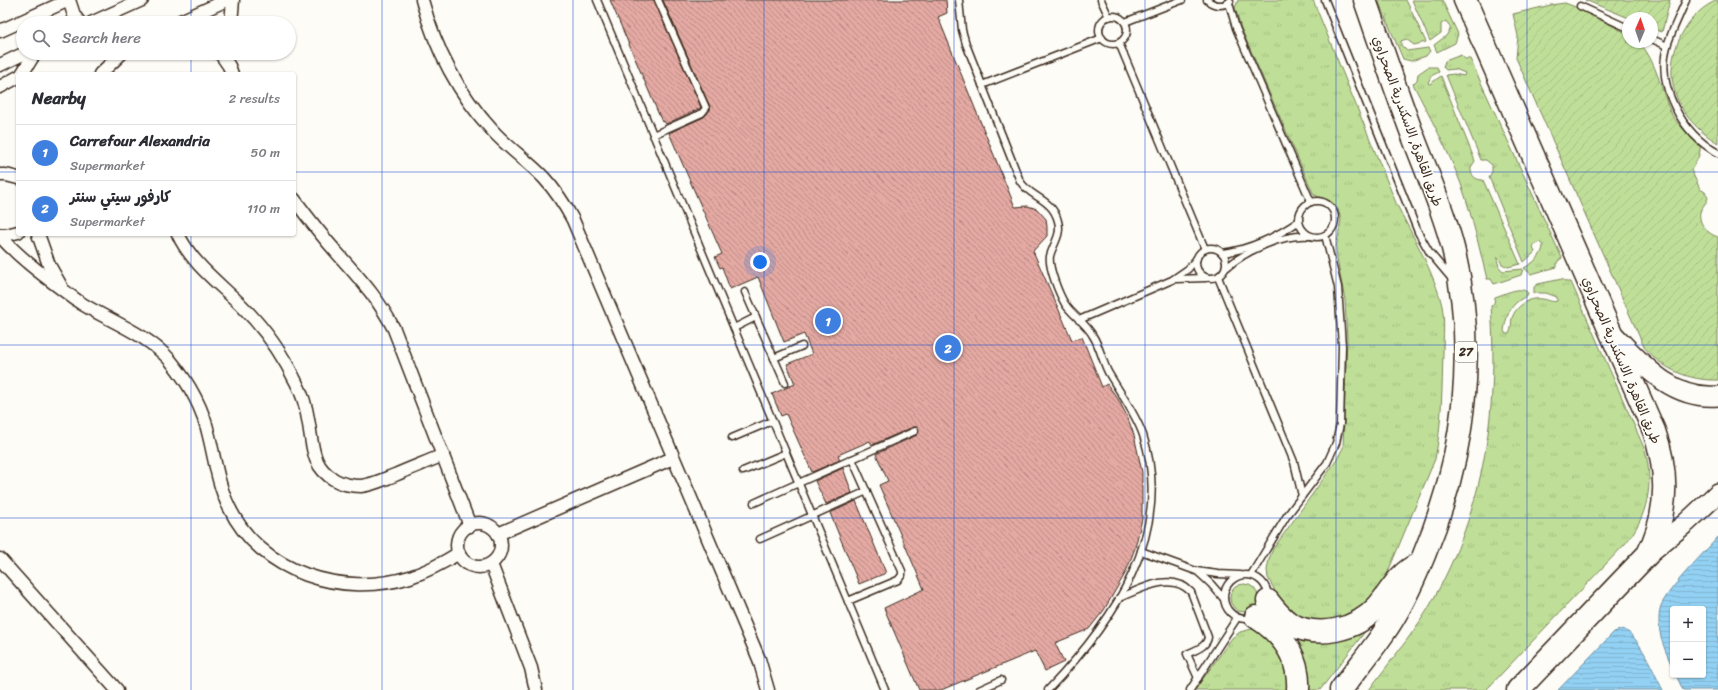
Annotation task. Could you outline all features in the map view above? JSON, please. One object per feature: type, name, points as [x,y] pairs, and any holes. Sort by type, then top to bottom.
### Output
[{"type":"highway","name":"طريق القاهرة, الاسكندرية الصحراوي","points":[[1341,690],[1384,634],[1420,564],[1445,497],[1461,428],[1467,357],[1461,285],[1452,246],[1440,207],[1365,0]]},
{"type":"highway","name":"طريق القاهرة, الاسكندرية الصحراوي","points":[[1464,0],[1654,431],[1662,458],[1665,486],[1665,500],[1659,528],[1648,554],[1518,690]]},
{"type":"highway","points":[[1254,612],[1282,617],[1296,626],[1305,629],[1323,632],[1341,629],[1358,622],[1372,613],[1399,578],[1420,564]]},
{"type":"highway","points":[[1254,612],[1274,630],[1289,647],[1297,669],[1298,690]]},
{"type":"main road","points":[[1611,332],[1652,374],[1670,386],[1692,394],[1718,396]]},
{"type":"main road","points":[[1648,554],[1686,523],[1718,493]]},
{"type":"street","points":[[39,16],[69,0],[75,16]]},
{"type":"street","points":[[107,16],[142,0]]},
{"type":"street","points":[[192,16],[227,0]]},
{"type":"street","points":[[232,16],[233,0]]},
{"type":"street","points":[[422,0],[433,36],[442,56],[464,95],[493,131],[543,177],[566,207],[579,234],[759,659],[768,690]]},
{"type":"street","points":[[0,31],[16,26]]},
{"type":"street","points":[[0,65],[16,57]]},
{"type":"street","points":[[23,72],[31,60]]},
{"type":"street","points":[[102,72],[115,60]]},
{"type":"street","points":[[225,60],[231,70]]},
{"type":"street","points":[[230,60],[231,70]]},
{"type":"street","points":[[0,87],[16,78]]},
{"type":"street","points":[[296,202],[320,232],[368,287],[387,314],[470,526]]},
{"type":"street","points":[[0,236],[16,233]]},
{"type":"street","points":[[0,236],[29,265],[83,304],[141,336],[168,359],[180,372],[192,392],[205,419],[221,487],[228,507],[245,534],[268,556],[282,565],[317,579],[354,584],[372,584],[409,578],[432,569],[459,553]]},
{"type":"street","points":[[39,236],[48,265],[64,290]]},
{"type":"street","points":[[179,236],[194,259],[209,276],[255,319],[279,350],[297,384],[303,400],[311,434],[312,452],[321,468],[327,475],[343,484],[361,486],[379,482],[443,456]]},
{"type":"street","points":[[498,534],[673,458]]},
{"type":"street","points":[[486,524],[498,534],[501,542],[501,548],[499,554],[491,564],[485,566],[473,566],[463,559],[459,553],[458,548],[460,536],[463,531],[470,526],[486,524]]},
{"type":"street","points":[[0,559],[117,690]]},
{"type":"street","points":[[491,564],[531,668],[536,690]]},
{"type":"lane","points":[[597,0],[885,690]]},
{"type":"lane","points":[[653,135],[702,113],[706,108],[658,0]]},
{"type":"lane","points":[[959,0],[963,36],[1022,185],[1044,200],[1056,215],[1059,231],[1058,240],[1051,253],[1050,263],[1065,304],[1094,338],[1109,373],[1127,402],[1138,424],[1146,448],[1151,478],[1152,495],[1149,525],[1141,551],[1120,598],[1098,632],[1048,690]]},
{"type":"lane","points":[[1101,0],[1109,17]]},
{"type":"lane","points":[[1125,22],[1182,0]]},
{"type":"lane","points":[[1207,0],[1217,5],[1230,1],[1242,43],[1311,202]]},
{"type":"lane","points":[[1324,0],[1418,232],[1436,262],[1452,279],[1461,285]]},
{"type":"lane","points":[[1686,0],[1667,46],[1664,66],[1665,80],[1683,121],[1708,147],[1718,153]]},
{"type":"lane","points":[[1580,6],[1622,25]]},
{"type":"lane","points":[[1109,17],[1121,18],[1125,22],[1127,34],[1124,40],[1113,44],[1106,43],[1099,32],[1103,20],[1109,17]]},
{"type":"lane","points":[[982,85],[1102,38]]},
{"type":"lane","points":[[1658,42],[1667,46]]},
{"type":"lane","points":[[1119,43],[1205,249]]},
{"type":"lane","points":[[1172,280],[1218,277],[1226,268],[1240,257],[1279,240],[1293,236],[1318,237],[1325,235],[1334,227],[1335,215],[1333,209],[1323,202],[1311,202],[1302,209],[1299,221],[1301,227],[1311,236]]},
{"type":"lane","points":[[1222,253],[1238,250],[1251,245],[1284,231],[1299,221]]},
{"type":"lane","points":[[1251,575],[1275,534],[1330,458],[1336,443],[1340,424],[1342,359],[1340,298],[1336,276],[1325,235]]},
{"type":"lane","points":[[1080,320],[1172,280],[1188,269],[1200,252],[1205,249],[1214,248],[1222,253],[1225,257],[1226,268]]},
{"type":"lane","points":[[1197,258],[1197,270],[1206,278]]},
{"type":"lane","points":[[1218,277],[1294,462],[1302,496]]},
{"type":"lane","points":[[745,292],[785,383]]},
{"type":"lane","points":[[734,328],[756,317]]},
{"type":"lane","points":[[774,358],[802,346]]},
{"type":"lane","points":[[732,438],[772,421]]},
{"type":"lane","points":[[754,503],[915,431]]},
{"type":"lane","points":[[743,471],[786,454]]},
{"type":"lane","points":[[848,601],[898,580],[902,575],[901,568],[852,459]]},
{"type":"lane","points":[[760,539],[867,491]]},
{"type":"lane","points":[[1141,551],[1196,571],[1218,574],[1251,575],[1263,582],[1268,595],[1198,678],[1190,690]]},
{"type":"lane","points":[[1196,571],[1212,584],[1224,600],[1228,610],[1254,612]]},
{"type":"lane","points":[[1224,600],[1226,586],[1230,580],[1243,575]]},
{"type":"lane","points":[[1120,598],[1142,588],[1160,583],[1177,582],[1186,586],[1191,592],[1208,637],[1208,642],[1205,645],[1187,654],[1198,678]]},
{"type":"lane","points":[[979,690],[1001,680]]},
{"type":"green space","points":[[1238,0],[1313,0],[1396,203],[1434,281],[1443,312],[1444,329],[1441,406],[1435,459],[1380,591],[1366,611],[1311,628],[1277,599],[1268,578],[1267,570],[1273,549],[1334,464],[1343,448],[1347,339],[1345,300],[1336,248],[1341,220],[1338,209],[1330,201],[1314,195],[1241,28],[1235,8]]},
{"type":"green space","points":[[1378,0],[1406,0],[1426,42],[1414,45],[1406,39],[1401,41],[1401,45],[1407,51],[1428,48],[1430,51],[1426,56],[1411,61],[1403,59]]},
{"type":"green space","points":[[1412,0],[1442,0],[1458,34],[1455,43],[1437,52],[1434,45],[1446,36],[1451,28],[1446,21],[1441,24],[1441,33],[1430,41]]},
{"type":"green space","points":[[1585,0],[1670,0],[1662,32],[1658,30],[1658,12],[1622,12],[1622,15]]},
{"type":"green space","points":[[1718,0],[1718,143],[1703,133],[1691,121],[1682,108],[1672,79],[1672,63],[1676,47],[1690,21],[1698,12]]},
{"type":"green space","points":[[1565,3],[1578,8],[1622,31],[1622,48],[1644,48],[1654,67],[1672,115],[1696,140],[1700,147],[1699,156],[1691,170],[1700,189],[1705,192],[1708,198],[1700,212],[1701,221],[1707,231],[1718,237],[1718,380],[1707,380],[1687,376],[1677,372],[1659,362],[1644,347],[1516,58],[1518,36],[1513,14]]},
{"type":"green space","points":[[1461,55],[1465,59],[1470,59],[1562,258],[1557,262],[1557,267],[1531,274],[1524,268],[1534,262],[1541,253],[1543,246],[1540,242],[1535,244],[1533,248],[1535,252],[1524,262],[1489,177],[1492,172],[1492,165],[1486,160],[1481,160],[1446,75],[1454,74],[1464,76],[1465,73],[1455,69],[1446,70],[1443,67],[1445,61]]},
{"type":"green space","points":[[1428,67],[1437,67],[1439,72],[1431,76],[1428,83],[1430,84],[1441,76],[1475,161],[1471,167],[1472,175],[1483,180],[1520,264],[1508,267],[1502,264],[1498,257],[1499,267],[1503,271],[1523,269],[1521,275],[1494,284],[1491,279],[1487,279],[1472,219],[1461,184],[1445,146],[1413,84],[1417,80],[1418,74]]},
{"type":"green space","points":[[1562,279],[1566,282],[1571,282],[1645,450],[1648,463],[1649,488],[1644,511],[1639,522],[1625,544],[1486,690],[1369,690],[1406,642],[1426,612],[1445,576],[1461,539],[1474,502],[1483,464],[1489,426],[1493,347],[1491,306],[1494,303],[1495,297],[1517,290],[1528,293],[1514,305],[1509,313],[1504,331],[1506,334],[1509,334],[1512,318],[1520,306],[1524,303],[1532,299],[1544,299],[1553,302],[1557,301],[1557,297],[1546,293],[1534,293],[1534,287],[1538,284]]},
{"type":"green space","points":[[1244,584],[1254,588],[1258,598],[1254,608],[1244,612],[1234,608],[1230,598],[1234,588]]},
{"type":"green space","points":[[1281,622],[1371,624],[1320,690],[1305,690]]},
{"type":"green space","points":[[1252,629],[1264,629],[1272,634],[1294,690],[1195,690],[1232,638],[1240,632]]},
{"type":"water","points":[[1718,537],[1718,690],[1683,690],[1677,678],[1706,678],[1706,606],[1670,606],[1670,661],[1664,647],[1659,624],[1660,609],[1669,593]]},
{"type":"water","points":[[1623,629],[1635,639],[1641,647],[1663,690],[1558,690],[1614,632]]},
{"type":"building","points":[[610,0],[654,0],[701,107],[699,109],[666,124],[664,121],[662,122]]},
{"type":"building","points":[[663,0],[946,0],[947,13],[938,17],[1015,207],[1028,206],[1037,209],[1046,219],[1047,236],[1033,251],[1072,340],[1082,337],[1102,387],[1107,384],[1118,399],[1127,416],[1134,435],[1142,472],[1142,519],[1135,548],[1126,572],[1104,610],[1089,629],[1055,643],[1064,662],[1045,671],[1035,651],[941,690],[919,690],[884,608],[924,589],[879,485],[888,481],[876,454],[917,435],[919,430],[917,427],[913,427],[872,445],[870,441],[838,455],[840,460],[812,472],[786,414],[781,416],[772,394],[795,384],[787,364],[812,354],[804,334],[784,342],[758,277],[730,289],[722,267],[720,268],[715,257],[722,254],[669,133],[704,117],[710,110],[710,107]]},
{"type":"building","points":[[843,468],[852,493],[826,504],[815,481]]},
{"type":"building","points":[[856,501],[886,573],[859,584],[830,513]]},
{"type":"place","name":"Carrefour Alexandria","points":[[828,321]]},
{"type":"place","name":"كارفور سيتي سنتر","points":[[948,348]]}]
